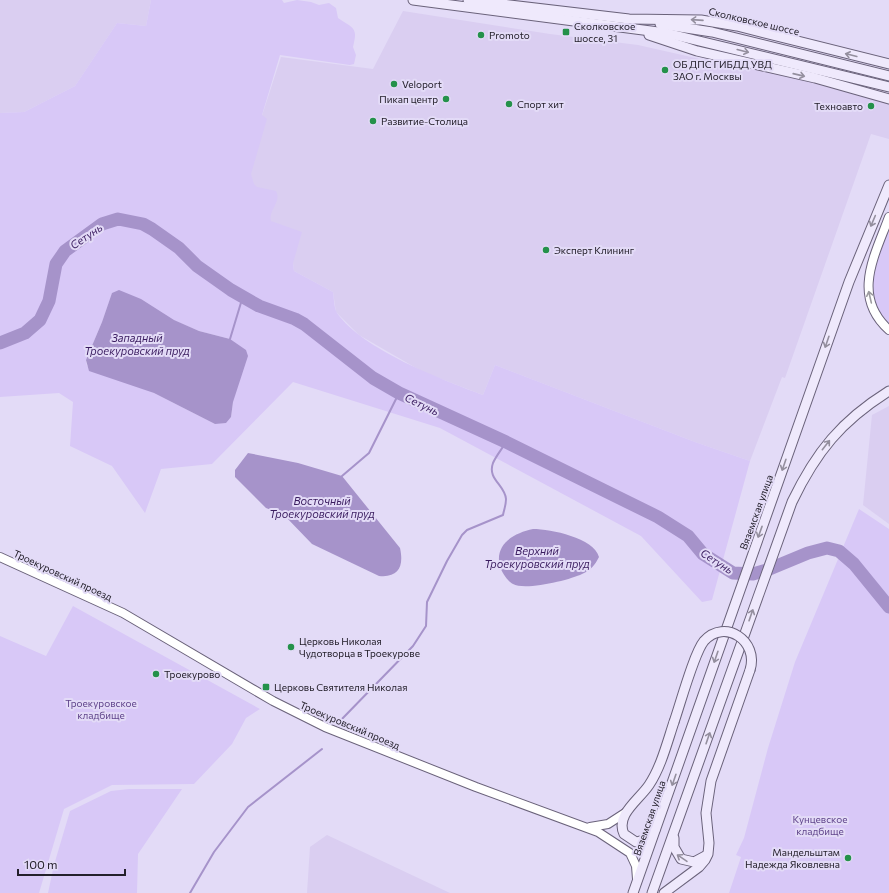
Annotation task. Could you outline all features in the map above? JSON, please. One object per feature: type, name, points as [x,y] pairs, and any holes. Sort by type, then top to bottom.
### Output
[{"type":"main road","points":[[413,0],[666,33],[889,87]]},
{"type":"main road","name":"Сколковское шоссе","points":[[468,0],[629,19],[701,20],[889,64]]},
{"type":"main road","points":[[629,19],[712,32],[889,76]]},
{"type":"main road","points":[[609,25],[697,51],[815,78],[889,99]]},
{"type":"main road","name":"Вяземская улица","points":[[633,893],[658,826],[738,593],[849,282],[889,185]]},
{"type":"main road","points":[[652,893],[792,502],[806,473],[827,442],[853,417],[889,391]]},
{"type":"main road","points":[[658,826],[648,837],[636,842],[628,838],[623,818],[650,784],[657,770],[700,649],[708,638],[717,633],[726,632],[736,634],[743,640],[751,652],[752,661],[711,781],[706,813],[709,843],[708,854],[699,867],[664,893]]},
{"type":"main road","points":[[674,832],[674,847],[681,859],[694,862],[700,860],[708,854]]},
{"type":"street","points":[[889,217],[868,275],[868,286],[873,308],[878,318],[889,330]]},
{"type":"street","name":"Троекуровский проезд","points":[[0,557],[123,613],[273,701],[325,727],[476,787],[598,832],[630,853]]},
{"type":"street","points":[[583,826],[603,826],[623,818]]},
{"type":"street","points":[[598,832],[609,830],[623,818]]},
{"type":"street","points":[[623,818],[623,839],[636,866],[637,883]]},
{"type":"street","points":[[598,832],[636,842]]},
{"type":"shaded area","points":[[0,0],[151,0],[146,26],[117,23],[75,86],[24,112],[0,113]]},
{"type":"shaded area","points":[[403,11],[550,34],[638,45],[700,59],[720,58],[889,103],[889,139],[871,134],[785,378],[782,377],[750,461],[695,442],[495,365],[483,395],[423,372],[359,335],[336,312],[333,292],[294,271],[293,263],[232,208],[281,57],[373,69]]},
{"type":"shaded area","points":[[889,406],[889,524],[863,505],[872,415]]},
{"type":"shaded area","points":[[327,835],[450,893],[307,893],[310,847]]},
{"type":"green space","points":[[151,0],[282,0],[284,3],[297,0],[319,5],[329,3],[336,8],[338,18],[351,27],[355,32],[353,47],[356,55],[354,64],[350,65],[280,55],[262,115],[267,119],[251,174],[254,184],[257,187],[276,191],[277,199],[271,213],[271,221],[302,232],[293,263],[294,271],[333,292],[337,313],[349,326],[365,339],[404,362],[446,381],[483,395],[495,365],[695,442],[750,461],[712,600],[702,602],[641,536],[440,428],[293,382],[212,464],[161,469],[145,513],[112,466],[70,446],[73,402],[59,393],[0,397],[0,113],[24,112],[75,86],[117,23],[146,26]],"holes":[[[112,294],[199,331],[230,339],[233,402],[231,417],[215,424],[154,393],[87,366],[86,360]]]},
{"type":"green space","points":[[889,230],[889,323],[880,313],[876,302],[874,278],[876,266]]},
{"type":"green space","name":"Кунцевское кладбище","points":[[859,509],[889,529],[889,893],[729,893],[741,857],[736,855],[744,838],[768,748],[795,662]]},
{"type":"green space","name":"Троекуровское кладбище","points":[[73,606],[260,709],[246,718],[232,744],[194,784],[112,785],[64,809],[39,893],[0,893],[0,636],[46,656]]},
{"type":"green space","points":[[129,789],[182,789],[138,854],[137,893],[48,893],[54,865],[70,811],[111,791]]},
{"type":"water","name":"Западный Троекуровский пруд","points":[[119,290],[141,299],[174,320],[199,331],[230,339],[246,350],[248,356],[233,402],[231,417],[226,423],[215,424],[154,393],[89,371],[86,360],[112,293]]},
{"type":"water","name":"Восточный Троекуровский пруд","points":[[248,453],[298,463],[342,476],[400,548],[401,560],[398,570],[391,575],[379,576],[312,544],[284,515],[266,508],[235,477],[235,470]]},
{"type":"water","name":"Верхний Троекуровский пруд","points":[[533,529],[560,533],[581,540],[595,550],[599,557],[588,571],[568,579],[548,584],[527,586],[513,584],[503,574],[500,567],[500,552],[507,541],[519,533]]},
{"type":"waterway","name":"Сетунь","points":[[0,343],[25,333],[40,320],[49,301],[56,264],[65,251],[102,224],[118,219],[143,224],[179,248],[197,266],[231,290],[259,306],[295,319],[304,324],[373,378],[399,393],[506,442],[658,517],[688,536],[703,554],[733,573],[753,574],[767,570],[808,553],[827,548],[839,551],[854,564],[889,607]]},
{"type":"waterway","points":[[230,339],[243,296]]},
{"type":"waterway","points":[[342,476],[369,453],[399,393]]},
{"type":"waterway","points":[[340,721],[413,646],[426,626],[427,602],[447,561],[462,535],[467,530],[503,515],[506,501],[505,494],[494,478],[492,469],[494,460],[506,442]]},
{"type":"waterway","points":[[190,893],[214,852],[248,807],[322,749]]},
{"type":"place","name":"Сколковское шоссе, 31","points":[[566,32]]},
{"type":"place","name":"Promoto","points":[[481,35]]},
{"type":"place","name":"ОБ ДПС ГИБДД УВД ЗАО г. Москвы","points":[[665,70]]},
{"type":"place","name":"Veloport","points":[[394,84]]},
{"type":"place","name":"Пикап центр","points":[[446,99]]},
{"type":"place","name":"Спорт хит","points":[[509,104]]},
{"type":"place","name":"Техноавто","points":[[871,106]]},
{"type":"place","name":"Развитие-Столица","points":[[373,121]]},
{"type":"place","name":"Эксперт Клининг","points":[[546,250]]},
{"type":"place","name":"Церковь Николая Чудотворца в Троекурове","points":[[291,647]]},
{"type":"place","name":"Троекурово","points":[[156,674]]},
{"type":"place","name":"Церковь Святителя Николая","points":[[266,687]]},
{"type":"place","name":"Мандельштам Надежда Яковлевна","points":[[848,858]]}]
